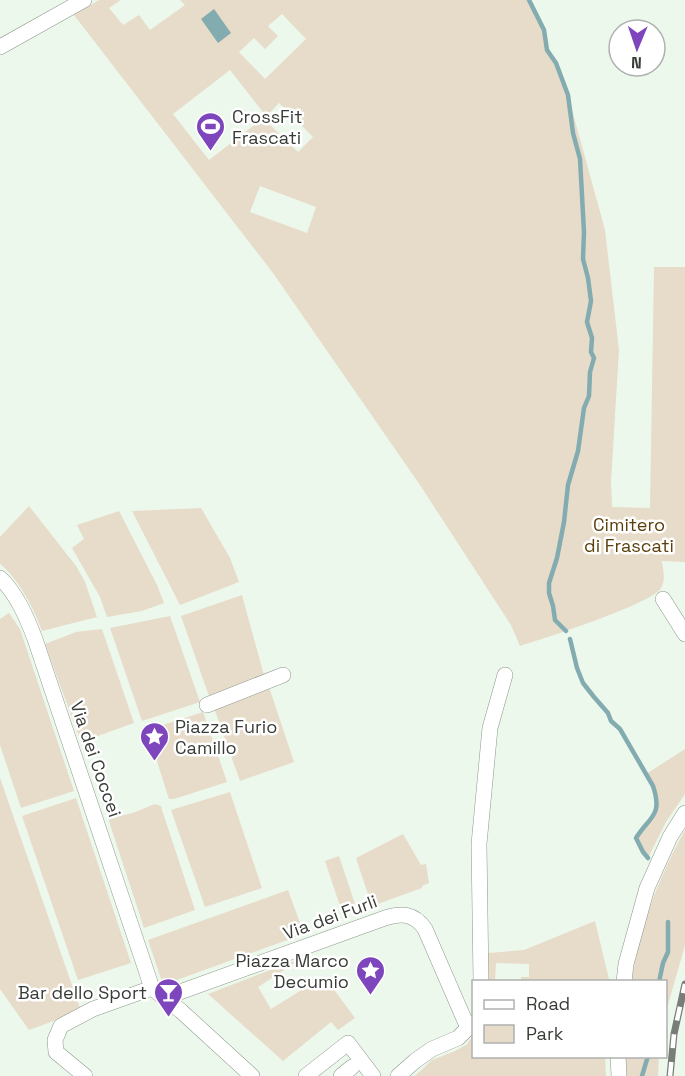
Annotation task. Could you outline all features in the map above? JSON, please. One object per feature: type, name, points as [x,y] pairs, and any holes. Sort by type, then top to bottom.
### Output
[{"type":"street","points":[[0,47],[84,0]]},
{"type":"street","name":"Via dei Coccei","points":[[0,578],[7,585],[27,618],[35,639],[152,987]]},
{"type":"street","points":[[663,598],[685,634]]},
{"type":"street","points":[[207,705],[283,675]]},
{"type":"street","points":[[481,980],[479,844],[490,728],[505,675]]},
{"type":"street","points":[[624,980],[626,964],[647,888],[670,837],[685,813]]},
{"type":"street","points":[[362,909],[367,925]]},
{"type":"street","name":"Via dei Furli","points":[[173,999],[367,925],[397,915],[410,916],[420,922],[424,929],[471,1025]]},
{"type":"street","points":[[85,1076],[56,1052],[55,1040],[61,1026],[103,1005],[152,987],[173,999],[252,1076]]},
{"type":"street","points":[[398,1076],[432,1049],[458,1038],[471,1025]]},
{"type":"street","points":[[306,1076],[348,1043],[374,1076]]},
{"type":"street","points":[[618,1058],[619,1076]]},
{"type":"green space","name":"Cimitero di Frascati","points":[[99,0],[121,0],[109,8],[123,25],[139,15],[150,30],[185,5],[180,0],[529,0],[544,30],[547,50],[556,63],[568,95],[605,230],[619,350],[611,481],[612,507],[650,508],[654,267],[685,267],[685,562],[662,561],[664,578],[661,588],[653,595],[618,612],[520,646],[511,625],[420,485],[273,273],[74,15]],"holes":[[[282,14],[306,39],[265,79],[239,52],[254,38],[265,49],[278,36],[268,26]],[[230,70],[266,116],[209,160],[173,114]],[[279,103],[313,137],[298,152],[264,119]],[[260,186],[316,207],[307,233],[250,212]]]},
{"type":"green space","points":[[29,506],[76,566],[85,582],[97,617],[42,631],[25,595],[13,577],[0,564],[0,537]]},
{"type":"green space","points":[[201,508],[230,558],[239,582],[180,605],[132,511]]},
{"type":"green space","points":[[119,511],[164,603],[142,611],[107,617],[100,597],[72,548],[84,539],[77,525]]},
{"type":"green space","points":[[242,595],[265,679],[210,699],[181,616]]},
{"type":"green space","points":[[9,613],[20,629],[74,791],[21,808],[0,745],[0,619]]},
{"type":"green space","points":[[170,616],[200,702],[142,721],[110,628]]},
{"type":"green space","points":[[102,629],[134,723],[81,742],[45,644],[76,632]]},
{"type":"green space","points":[[269,687],[294,762],[240,781],[213,705]]},
{"type":"green space","points":[[203,712],[227,782],[169,799],[147,730]]},
{"type":"green space","points":[[685,749],[685,794],[666,822],[648,858],[636,838],[652,819],[656,808],[654,790],[646,774]]},
{"type":"green space","points":[[0,778],[81,1011],[29,1030],[0,989]]},
{"type":"green space","points":[[230,792],[262,888],[205,907],[171,810]]},
{"type":"green space","points":[[76,798],[131,963],[78,980],[22,816]]},
{"type":"green space","points":[[155,804],[161,806],[195,910],[144,928],[106,812],[118,816]]},
{"type":"green space","points":[[685,830],[685,945],[667,1008],[667,980],[632,980],[645,922],[667,866]]},
{"type":"green space","points":[[403,834],[421,865],[426,864],[429,883],[422,888],[372,906],[356,858]]},
{"type":"green space","points":[[339,856],[356,907],[342,912],[325,861]]},
{"type":"green space","points":[[288,890],[304,934],[163,985],[148,940]]},
{"type":"green space","points":[[595,921],[609,979],[614,980],[521,980],[521,977],[529,977],[529,964],[496,963],[495,980],[487,980],[488,953],[524,950]]},
{"type":"green space","points":[[304,957],[258,987],[271,1009],[324,976],[355,1018],[338,1030],[331,1022],[283,1061],[208,994]]},
{"type":"green space","points":[[472,1037],[472,1058],[605,1058],[606,1076],[415,1076],[432,1060],[466,1045]]},
{"type":"green space","points":[[625,1058],[659,1058],[658,1076],[626,1076]]},
{"type":"water","points":[[214,9],[231,33],[218,43],[201,19]]},
{"type":"waterway","points":[[529,0],[544,30],[547,50],[556,63],[568,95],[573,133],[580,159],[584,232],[583,259],[591,301],[587,322],[592,338],[591,352],[594,358],[590,372],[589,396],[584,408],[578,451],[568,485],[557,558],[549,583],[555,620],[566,631]]},
{"type":"waterway","points":[[570,639],[583,683],[608,713],[611,721],[620,729],[653,786],[656,810],[636,838],[648,858]]},
{"type":"waterway","points":[[659,980],[668,952],[668,922]]},
{"type":"waterway","points":[[642,1076],[647,1058]]},
{"type":"railway","points":[[670,1076],[674,1034],[685,984]]},
{"type":"place","name":"CrossFit Frascati","points":[[211,152]]},
{"type":"place","name":"Piazza Furio Camillo","points":[[154,762]]},
{"type":"place","name":"Piazza Marco Decumio","points":[[370,996]]},
{"type":"place","name":"Bar dello Sport","points":[[168,1018]]}]
